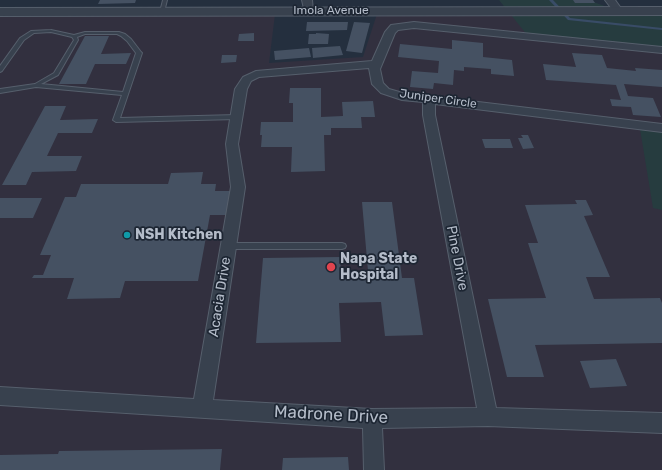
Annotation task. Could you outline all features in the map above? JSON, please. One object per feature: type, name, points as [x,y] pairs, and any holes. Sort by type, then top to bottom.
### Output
[{"type":"street","points":[[610,0],[618,11]]},
{"type":"street","name":"Imola Avenue","points":[[0,12],[162,12],[195,6],[308,5],[662,11]]},
{"type":"street","name":"Juniper Circle","points":[[662,50],[414,25],[395,27],[390,32],[374,70],[378,84],[385,91],[402,96],[662,128]]},
{"type":"street","name":"Acacia Drive","points":[[202,407],[238,187],[232,144],[242,89],[247,79],[256,74],[376,64]]},
{"type":"street","name":"Pine Drive","points":[[429,99],[429,115],[488,417]]},
{"type":"street","name":"Madrone Drive","points":[[0,396],[372,418],[488,417],[662,423]]},
{"type":"street","points":[[372,418],[374,470]]},
{"type":"lane","points":[[162,12],[165,0]]},
{"type":"lane","points":[[0,70],[22,39],[28,34],[40,31],[51,31],[74,36],[85,34],[121,34],[129,40],[139,53],[116,120],[237,117]]},
{"type":"lane","points":[[36,85],[56,74],[76,40],[74,36]]},
{"type":"lane","points":[[0,91],[36,85],[125,94]]},
{"type":"lane","points":[[229,246],[342,246]]},
{"type":"shaded area","name":"Napa State Hospital","points":[[662,11],[662,470],[0,470],[0,12],[275,14],[269,63],[363,57],[377,14]]},
{"type":"green space","points":[[499,0],[588,0],[618,11],[662,11],[662,50],[528,36]]},
{"type":"green space","points":[[640,129],[662,132],[662,210],[653,208]]},
{"type":"building","points":[[100,0],[136,0],[135,3],[98,4]]},
{"type":"building","points":[[573,0],[593,0],[595,3],[575,3]]},
{"type":"building","points":[[307,22],[348,22],[347,30],[306,31]]},
{"type":"building","points":[[354,22],[370,23],[362,53],[346,51]]},
{"type":"building","points":[[254,33],[254,41],[238,41],[239,34]]},
{"type":"building","points":[[309,34],[329,34],[328,44],[308,44]]},
{"type":"building","points":[[85,36],[109,36],[101,54],[131,53],[126,64],[95,64],[86,84],[59,84]]},
{"type":"building","points":[[452,40],[483,43],[483,57],[512,60],[514,76],[491,74],[491,69],[464,67],[464,71],[454,70],[453,85],[434,83],[433,89],[410,87],[412,71],[438,73],[439,61],[398,57],[400,44],[452,49]]},
{"type":"building","points":[[340,46],[343,55],[313,58],[312,48]]},
{"type":"building","points":[[309,48],[311,57],[275,60],[274,51]]},
{"type":"building","points":[[572,53],[602,55],[607,68],[636,71],[635,68],[662,70],[662,87],[624,84],[628,96],[653,98],[661,117],[633,115],[631,107],[612,106],[610,99],[621,100],[616,85],[546,80],[543,64],[576,67]]},
{"type":"building","points":[[222,55],[237,55],[236,62],[221,63]]},
{"type":"building","points":[[290,88],[321,88],[321,117],[343,116],[342,102],[373,101],[375,117],[361,117],[362,128],[331,128],[331,135],[324,135],[325,171],[291,172],[292,147],[261,147],[261,122],[293,122],[293,103],[289,103]]},
{"type":"building","points":[[45,106],[66,106],[60,120],[98,119],[92,133],[58,133],[47,156],[82,156],[76,171],[32,172],[26,185],[2,185]]},
{"type":"building","points":[[521,135],[528,135],[534,148],[523,149],[518,138],[523,138]]},
{"type":"building","points":[[482,139],[510,139],[513,148],[485,148]]},
{"type":"building","name":"NSH Kitchen","points":[[203,172],[201,184],[216,184],[215,191],[230,191],[227,215],[210,215],[198,281],[125,281],[120,298],[67,299],[74,278],[32,278],[34,275],[43,275],[51,255],[40,255],[65,197],[76,197],[81,184],[168,184],[171,173]]},
{"type":"building","points":[[0,198],[42,198],[33,218],[0,218]]},
{"type":"building","points":[[575,200],[586,200],[593,215],[584,216],[610,277],[586,277],[594,299],[660,298],[662,303],[662,343],[535,345],[544,377],[507,377],[488,299],[546,298],[528,243],[538,243],[525,205],[577,204]]},
{"type":"building","points":[[362,202],[392,202],[402,278],[414,278],[423,335],[385,336],[381,302],[339,303],[341,342],[256,343],[263,258],[340,257],[341,272],[368,271]]},
{"type":"building","points":[[616,359],[627,386],[590,388],[580,361]]},
{"type":"building","points":[[222,449],[220,470],[0,470],[0,455],[58,454],[59,451]]},
{"type":"building","points":[[348,457],[349,470],[282,470],[283,458]]},
{"type":"waterway","points":[[551,0],[569,19],[662,29]]},
{"type":"place","name":"NSH Kitchen","points":[[127,235]]},
{"type":"place","name":"Napa State Hospital","points":[[331,267]]}]
